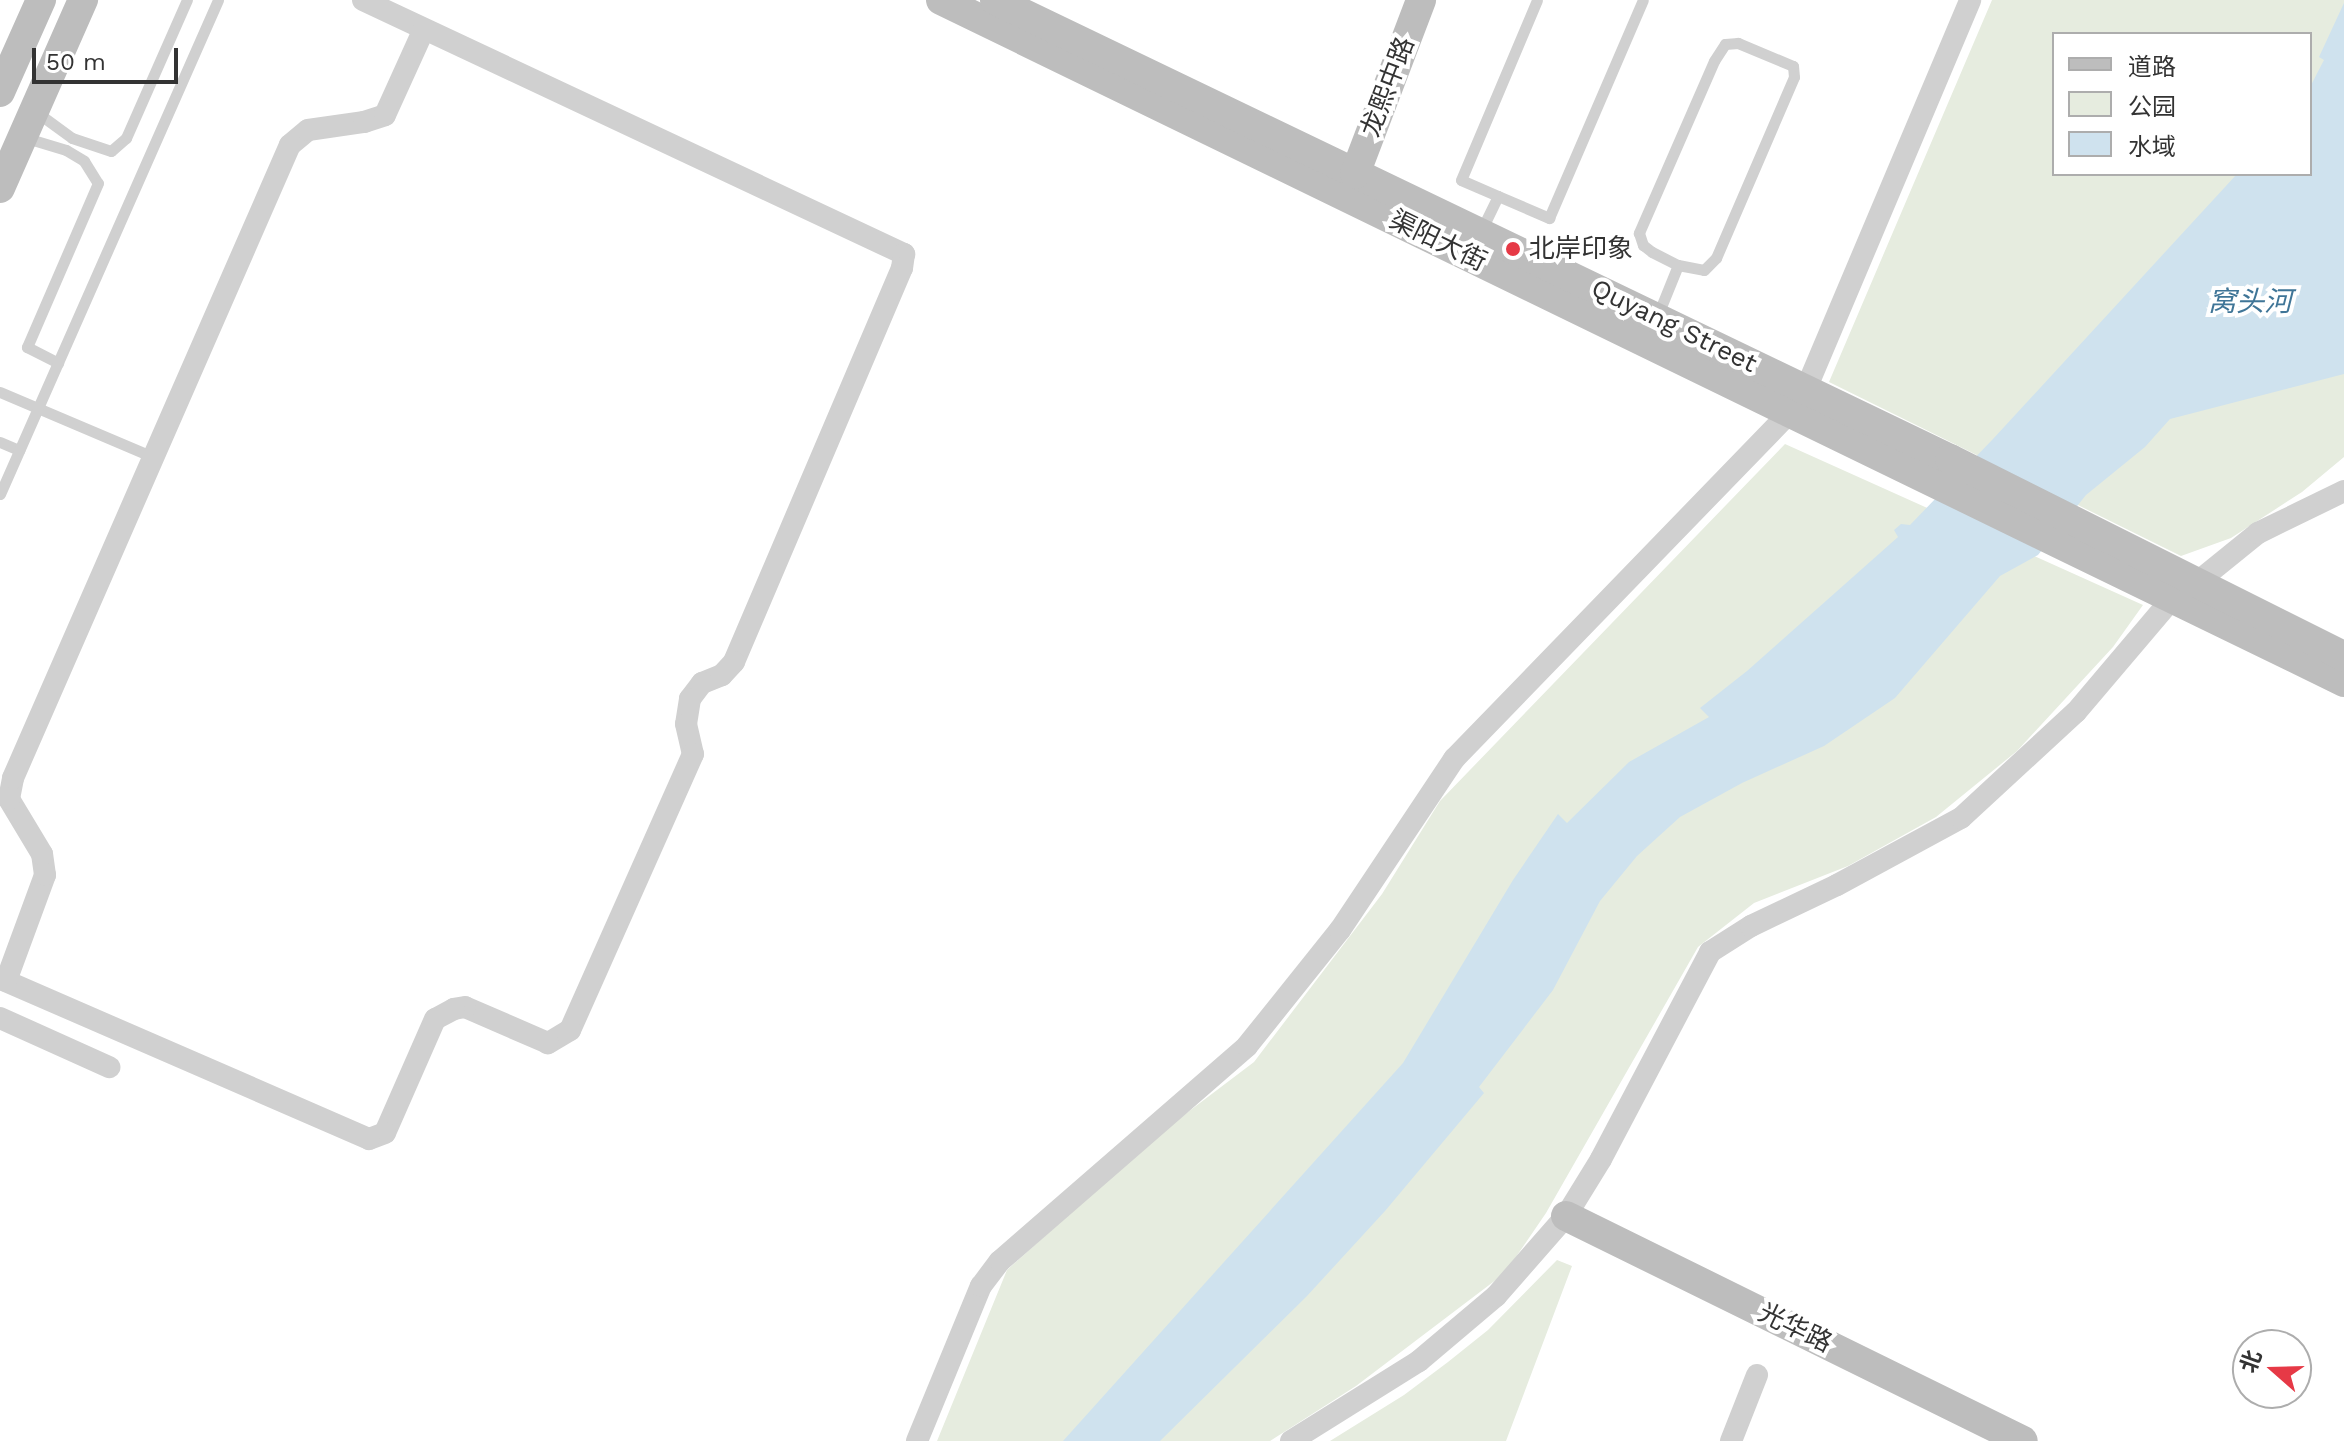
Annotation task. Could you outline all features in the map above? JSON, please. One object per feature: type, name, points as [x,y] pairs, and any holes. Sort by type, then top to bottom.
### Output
[{"type":"main road","points":[[0,92],[41,0]]},
{"type":"main road","points":[[0,188],[83,0]]},
{"type":"main road","name":"渠阳大街","points":[[941,0],[1798,400]]},
{"type":"main road","points":[[995,0],[1355,174]]},
{"type":"main road","name":"龙熙中路","points":[[1355,174],[1421,0]]},
{"type":"main road","name":"Quyang Street","points":[[1355,174],[1656,318],[1798,400],[2184,591]]},
{"type":"main road","points":[[2184,591],[2344,656]]},
{"type":"main road","points":[[2184,591],[2344,682]]},
{"type":"main road","name":"光华路","points":[[1566,1216],[2023,1441]]},
{"type":"street","points":[[363,0],[904,254],[902,268],[734,662],[722,675],[702,683],[690,699],[686,724],[693,754],[570,1030],[548,1043],[465,1007],[435,1019],[385,1133],[369,1139],[6,981],[45,875],[42,854],[9,799],[13,778],[290,145],[308,130],[364,122],[385,115],[424,29]]},
{"type":"street","points":[[917,1441],[981,1286],[1000,1261],[1247,1046],[1340,930],[1454,759],[1798,400],[1970,0]]},
{"type":"street","points":[[1291,1441],[1419,1361],[1496,1296],[1566,1216],[1601,1159],[1710,952],[1751,926],[1837,885],[1961,818],[2076,712],[2184,591],[2258,533],[2344,491]]},
{"type":"street","points":[[0,1018],[109,1067]]},
{"type":"street","points":[[1731,1441],[1757,1375]]},
{"type":"lane","points":[[28,124],[111,151],[126,138],[187,0]]},
{"type":"lane","points":[[0,494],[218,0]]},
{"type":"lane","points":[[1537,0],[1461,180],[1549,218],[1643,0]]},
{"type":"lane","points":[[1738,43],[1793,66],[1794,77],[1716,258],[1704,270],[1678,265],[1643,245],[1639,233],[1714,61],[1725,44],[1738,43]]},
{"type":"lane","points":[[28,124],[84,161],[98,183],[27,347],[58,363]]},
{"type":"lane","points":[[1480,233],[1498,196]]},
{"type":"lane","points":[[1656,318],[1678,265]]},
{"type":"lane","points":[[0,392],[153,457]]},
{"type":"lane","points":[[0,442],[19,450]]},
{"type":"green space","points":[[1992,0],[2344,0],[2344,457],[2302,492],[2231,538],[2181,556],[1829,382]]},
{"type":"green space","points":[[1785,444],[2143,605],[2113,647],[2017,751],[1936,817],[1848,866],[1754,903],[1698,947],[1546,1213],[1505,1273],[1356,1386],[1270,1441],[937,1441],[1007,1270],[1155,1137],[1254,1062],[1382,894],[1440,801]]},
{"type":"green space","points":[[1557,1260],[1572,1266],[1506,1441],[1330,1441],[1404,1395],[1448,1362],[1488,1330]]},
{"type":"water","name":"窝头河","points":[[2344,3],[2344,374],[2170,419],[2145,447],[2086,495],[2038,555],[2000,576],[1895,698],[1824,746],[1742,783],[1680,817],[1637,856],[1600,901],[1553,990],[1479,1087],[1484,1093],[1385,1211],[1307,1296],[1160,1441],[1063,1441],[1403,1063],[1513,880],[1558,814],[1567,823],[1629,762],[1709,717],[1700,708],[1747,671],[1898,537],[1894,530],[1901,524],[1910,525],[1993,439],[2235,176],[2312,176],[2312,83],[2324,60],[2319,57]]},
{"type":"place","name":"北岸印象","points":[[1513,249]]}]
